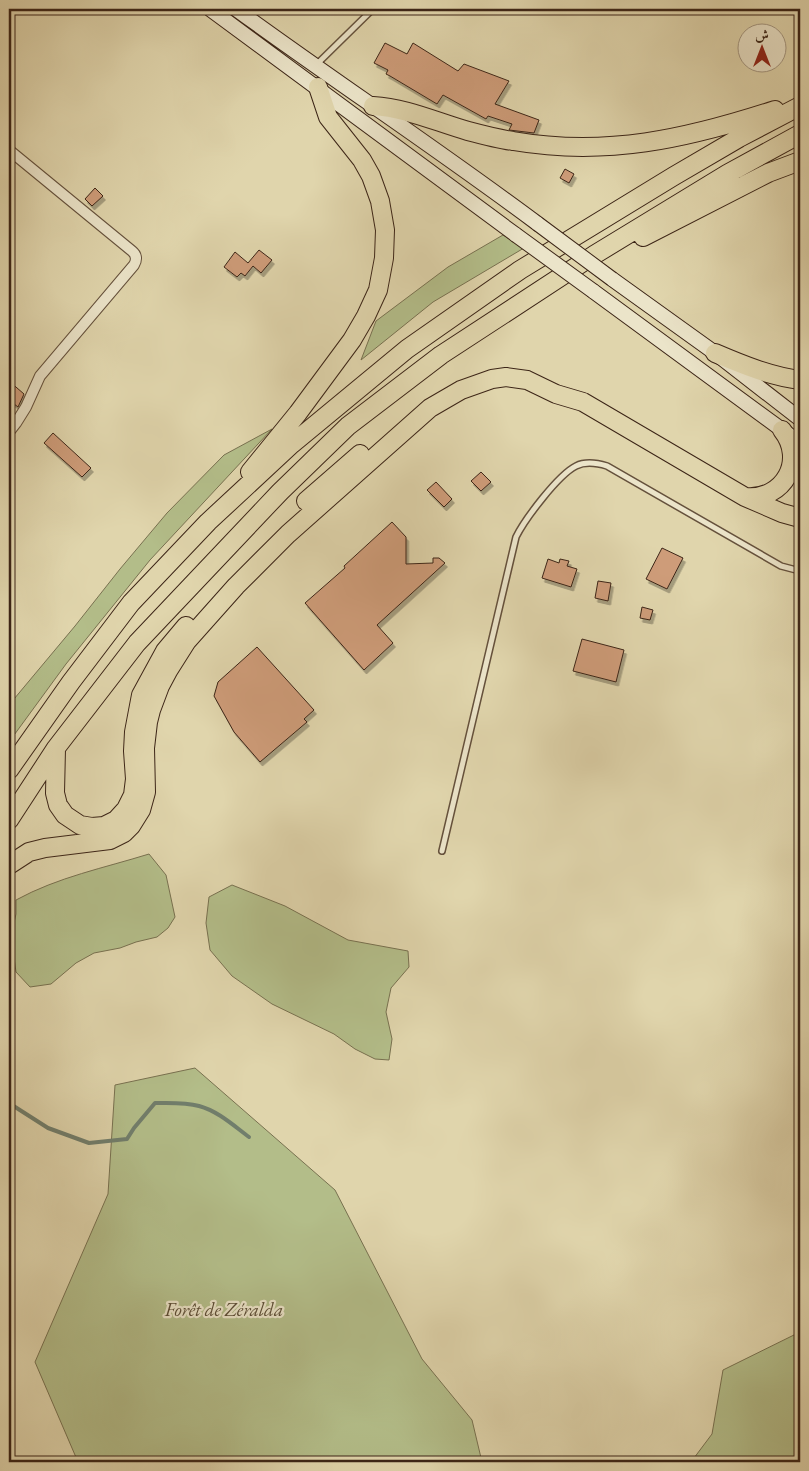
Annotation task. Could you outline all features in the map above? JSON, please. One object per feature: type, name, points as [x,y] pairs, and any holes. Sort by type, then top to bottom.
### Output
[{"type":"highway","points":[[208,522],[298,413],[352,340],[378,290],[384,258],[385,230],[380,201],[371,176],[362,160],[328,117],[318,87]]},
{"type":"highway","points":[[373,106],[399,109],[468,132],[513,141],[562,147],[601,148],[663,141],[706,131],[767,112],[800,98]]},
{"type":"highway","points":[[9,770],[71,682],[131,603],[208,522],[292,444],[415,343],[520,270],[674,176],[800,106]]},
{"type":"highway","points":[[9,820],[56,748],[137,643],[280,492],[348,426],[441,355],[594,255],[727,174],[800,134]]},
{"type":"highway","points":[[594,255],[623,247],[768,173],[800,162]]},
{"type":"highway","points":[[715,353],[762,372],[800,380]]},
{"type":"highway","points":[[56,748],[55,793],[61,811],[69,819],[92,827],[104,826],[116,820],[126,808],[133,795],[135,778],[134,732],[141,694],[164,651],[253,553],[312,495],[432,394],[482,370],[504,366],[519,368],[566,387],[583,402]]},
{"type":"highway","points":[[9,865],[29,852],[45,848],[110,840],[124,833],[131,826],[142,810],[146,792],[144,748],[151,710],[164,678],[187,641],[230,593],[288,534],[430,408],[461,390],[492,379],[506,377],[527,380],[556,394],[583,402],[745,497],[776,511],[800,518]]},
{"type":"highway","points":[[745,497],[752,498],[766,495],[778,488],[788,476],[792,463],[792,449],[782,430]]},
{"type":"main road","points":[[210,9],[800,443]]},
{"type":"main road","points":[[236,9],[480,180],[715,353],[800,419]]},
{"type":"street","points":[[9,150],[135,253],[136,259],[134,265],[40,376],[26,408],[9,432]]},
{"type":"lane","points":[[315,66],[373,9]]},
{"type":"lane","points":[[442,851],[516,537],[522,526],[561,478],[569,471],[589,463],[607,466],[781,566],[800,571]]},
{"type":"green space","points":[[503,235],[524,248],[433,302],[361,360],[376,321],[448,267]]},
{"type":"green space","points":[[272,429],[150,560],[66,664],[9,742],[9,705],[167,513],[224,455]]},
{"type":"green space","points":[[149,854],[166,875],[175,917],[168,928],[157,937],[120,948],[94,953],[76,963],[51,984],[30,987],[16,972],[11,936],[16,914],[16,900],[65,879]]},
{"type":"green space","points":[[232,885],[285,906],[348,940],[408,951],[409,967],[391,988],[386,1012],[392,1039],[389,1060],[375,1059],[355,1049],[334,1034],[272,1004],[232,976],[210,950],[206,923],[209,897]]},
{"type":"green space","name":"Forêt de Zéralda","points":[[195,1068],[335,1190],[422,1359],[472,1420],[482,1462],[78,1462],[35,1362],[108,1194],[115,1085]]},
{"type":"green space","points":[[800,1332],[800,1462],[691,1462],[712,1434],[723,1370]]},
{"type":"building","points":[[385,43],[407,54],[413,43],[458,71],[464,64],[509,81],[495,104],[539,120],[534,133],[509,130],[512,124],[488,116],[486,119],[443,95],[437,104],[386,74],[388,70],[374,63]]},
{"type":"building","points":[[565,169],[574,174],[569,183],[560,178]]},
{"type":"building","points":[[95,188],[103,196],[92,206],[85,199]]},
{"type":"building","points":[[259,250],[272,260],[261,273],[253,266],[245,276],[241,273],[237,277],[224,267],[235,252],[248,263]]},
{"type":"building","points":[[9,381],[24,394],[18,407],[9,400]]},
{"type":"building","points":[[53,433],[91,468],[82,477],[44,443]]},
{"type":"building","points":[[481,472],[491,482],[481,491],[471,481]]},
{"type":"building","points":[[436,482],[452,499],[444,507],[427,490]]},
{"type":"building","points":[[392,522],[406,537],[406,564],[433,563],[433,558],[439,558],[445,563],[377,625],[393,643],[364,670],[305,603],[345,568],[344,566]]},
{"type":"building","points":[[662,548],[683,558],[667,589],[646,579]]},
{"type":"building","points":[[548,559],[559,563],[560,559],[569,561],[567,566],[577,569],[571,587],[542,578]]},
{"type":"building","points":[[598,581],[611,583],[608,601],[595,598]]},
{"type":"building","points":[[642,607],[653,610],[650,620],[640,618]]},
{"type":"building","points":[[582,639],[624,650],[616,682],[573,671]]},
{"type":"building","points":[[257,647],[314,710],[304,719],[307,722],[260,762],[234,732],[214,696],[218,682]]},
{"type":"waterway","points":[[9,1105],[12,1105],[48,1128],[89,1143],[127,1139],[155,1103],[188,1104],[206,1108],[226,1119],[249,1137]]}]
